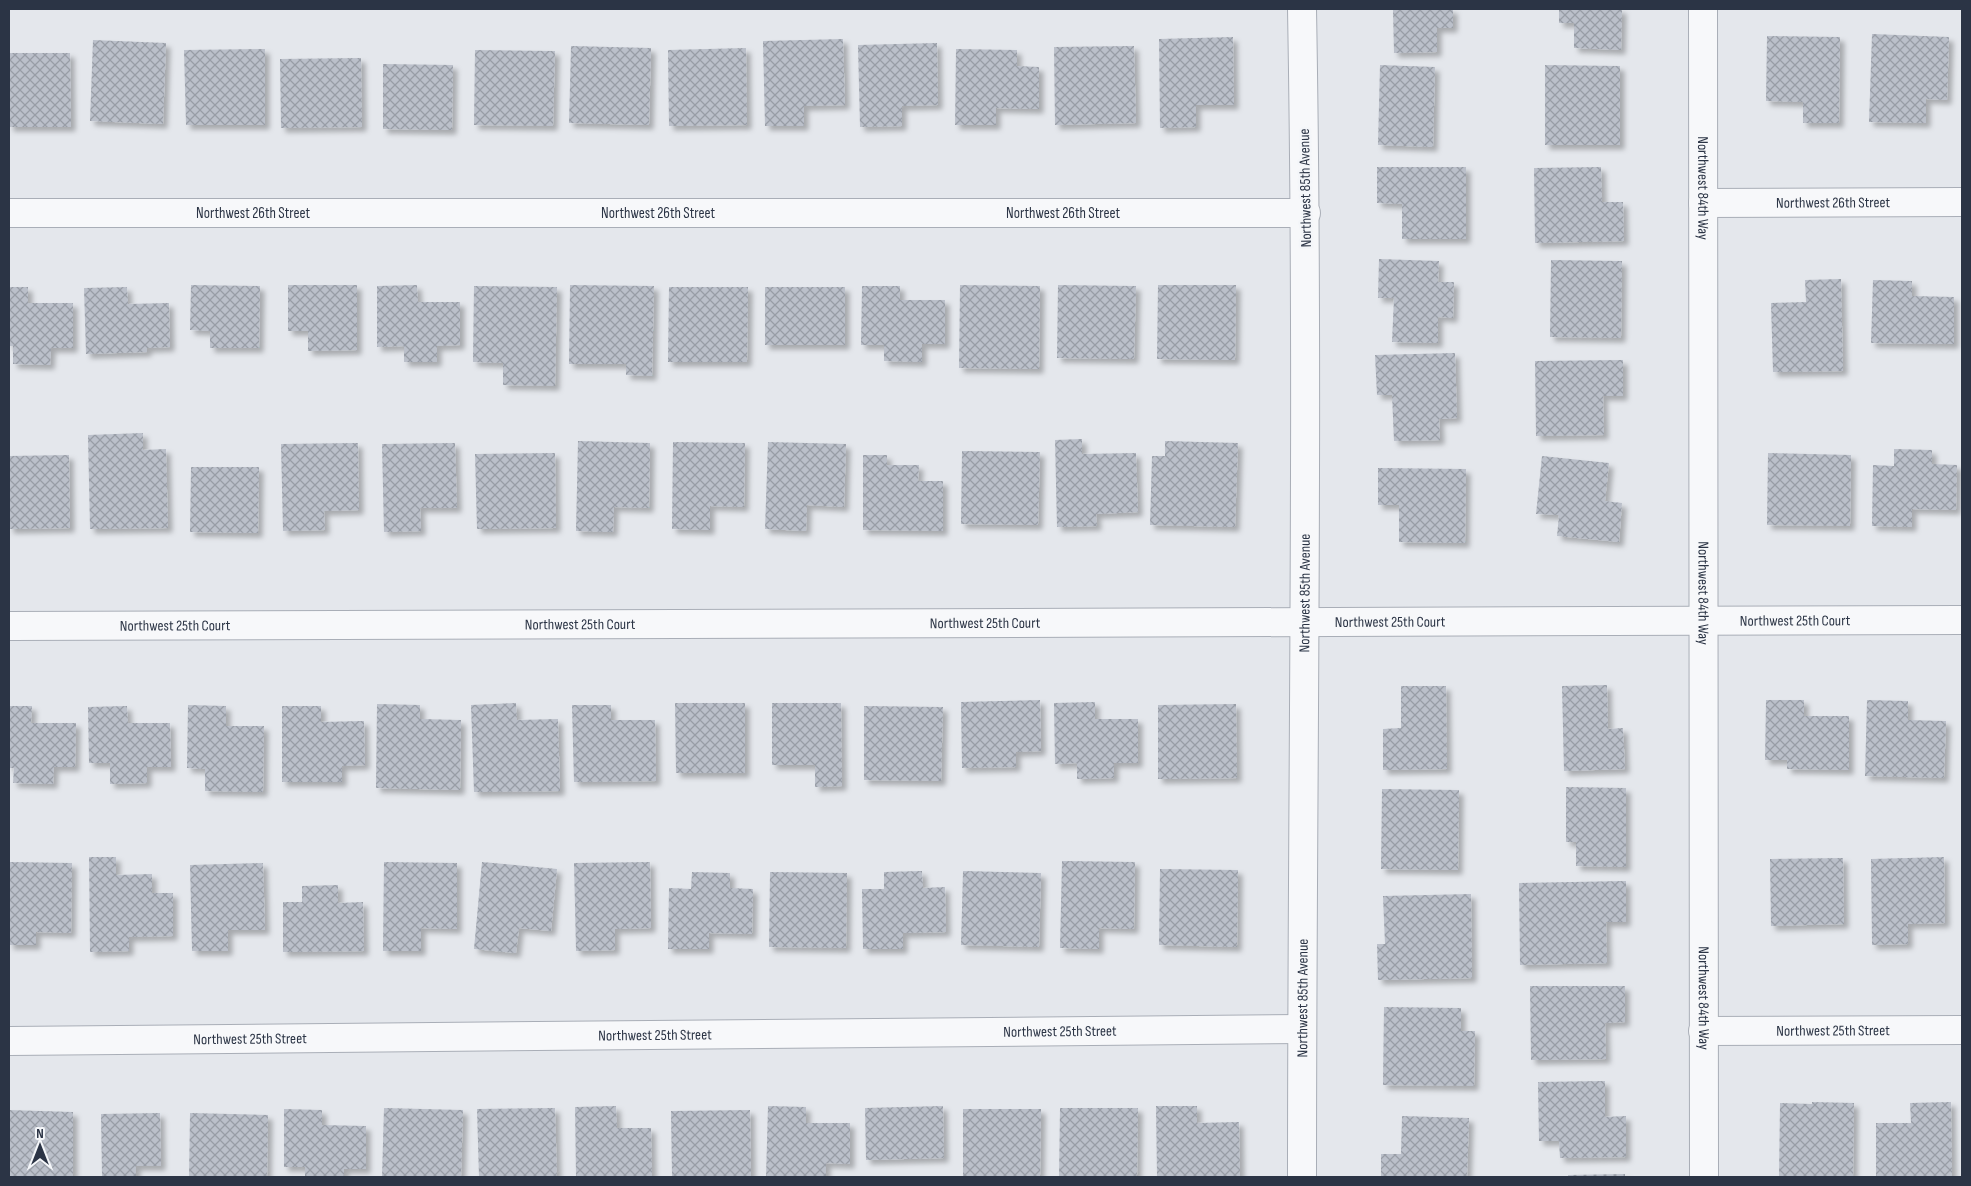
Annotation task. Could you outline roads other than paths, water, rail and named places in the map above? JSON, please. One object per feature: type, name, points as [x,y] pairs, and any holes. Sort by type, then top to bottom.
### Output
[{"type":"street","name":"Northwest 85th Avenue","points":[[1302,9],[1306,213],[1306,621],[1302,1177]]},
{"type":"street","name":"Northwest 84th Way","points":[[1702,9],[1704,1177]]},
{"type":"street","name":"Northwest 26th Street","points":[[1703,202],[1962,202]]},
{"type":"street","name":"Northwest 26th Street","points":[[9,213],[1306,213]]},
{"type":"street","name":"Northwest 25th Court","points":[[9,626],[1962,620]]},
{"type":"street","name":"Northwest 25th Street","points":[[9,1041],[1302,1028]]},
{"type":"street","name":"Northwest 25th Street","points":[[1703,1031],[1962,1030]]}]
